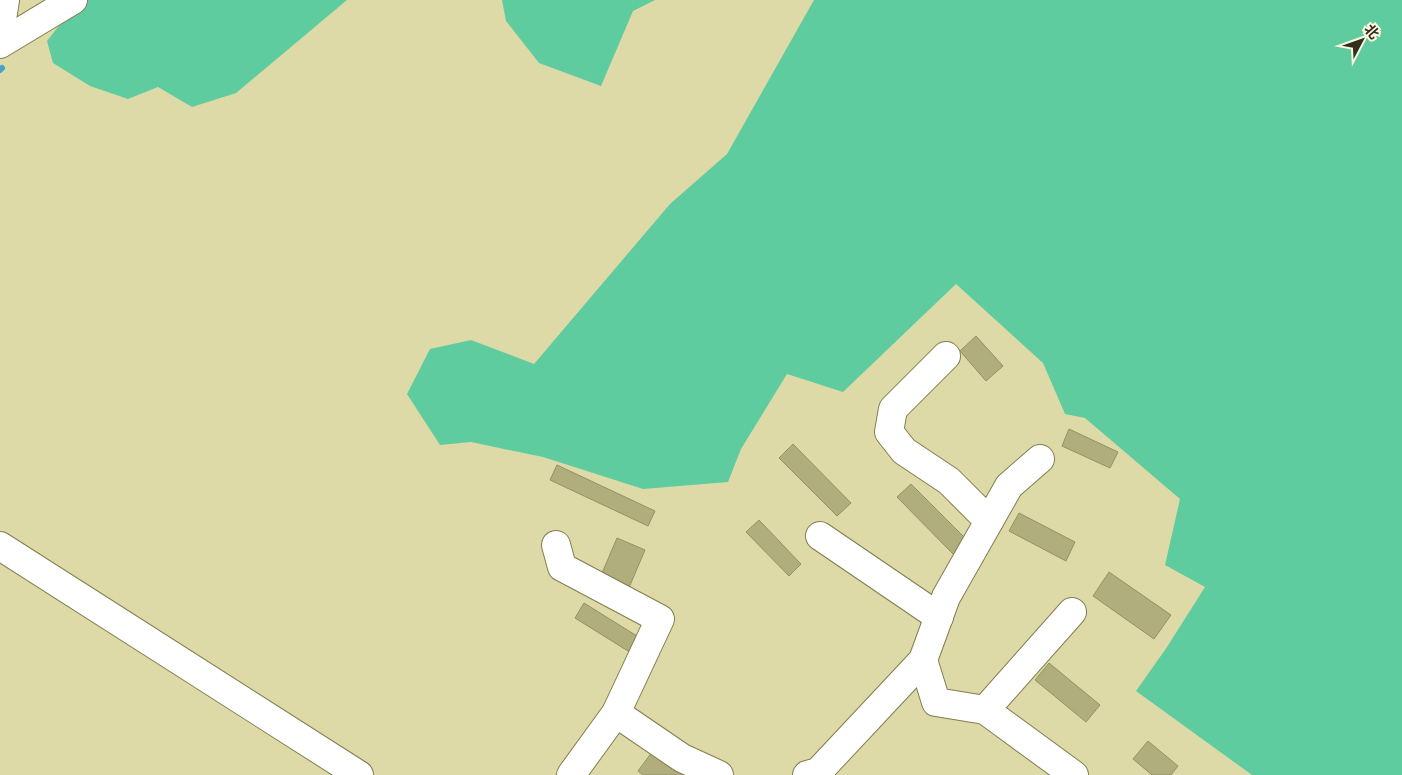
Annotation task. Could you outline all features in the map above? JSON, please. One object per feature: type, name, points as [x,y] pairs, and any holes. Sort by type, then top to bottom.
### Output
[{"type":"street","points":[[0,32],[5,0]]},
{"type":"street","points":[[0,44],[73,0]]},
{"type":"street","points":[[946,356],[893,409],[889,432],[904,451],[949,481],[989,521]]},
{"type":"street","points":[[807,775],[818,772],[922,660],[946,598],[1009,486],[1040,459]]},
{"type":"street","points":[[820,536],[939,617]]},
{"type":"street","points":[[556,544],[562,567],[660,619],[616,713],[571,775]]},
{"type":"street","points":[[0,546],[359,775]]},
{"type":"street","points":[[985,710],[1072,612]]},
{"type":"street","points":[[922,660],[936,702],[985,710],[1074,775]]},
{"type":"street","points":[[616,713],[682,758],[719,775]]},
{"type":"green space","points":[[79,0],[347,0],[236,93],[192,107],[158,87],[128,99],[90,86],[53,63],[47,41]]},
{"type":"green space","points":[[502,0],[655,0],[633,11],[601,86],[539,63],[506,21]]},
{"type":"green space","points":[[814,0],[1402,0],[1402,775],[1252,775],[1136,691],[1167,647],[1205,587],[1165,565],[1180,499],[1085,418],[1065,414],[1043,363],[956,284],[843,392],[787,374],[741,449],[728,482],[643,489],[543,457],[471,442],[440,445],[407,394],[430,349],[471,340],[534,364],[670,204],[727,154]]},
{"type":"building","points":[[976,336],[1003,366],[986,381],[960,351]]},
{"type":"building","points":[[1069,429],[1118,452],[1110,468],[1062,446]]},
{"type":"building","points":[[793,444],[851,503],[837,516],[779,458]]},
{"type":"building","points":[[557,465],[655,511],[648,526],[550,480]]},
{"type":"building","points":[[911,484],[969,542],[955,556],[897,497]]},
{"type":"building","points":[[1019,513],[1075,542],[1066,561],[1009,531]]},
{"type":"building","points":[[759,520],[801,564],[789,576],[746,532]]},
{"type":"building","points":[[617,538],[645,550],[628,590],[600,578]]},
{"type":"building","points":[[1109,572],[1171,615],[1154,639],[1093,596]]},
{"type":"building","points":[[584,603],[645,641],[636,656],[575,618]]},
{"type":"building","points":[[1049,663],[1100,705],[1086,722],[1035,680]]},
{"type":"building","points":[[1148,741],[1178,766],[1171,775],[1152,775],[1133,759]]},
{"type":"building","points":[[655,748],[690,775],[643,775],[638,771]]}]
